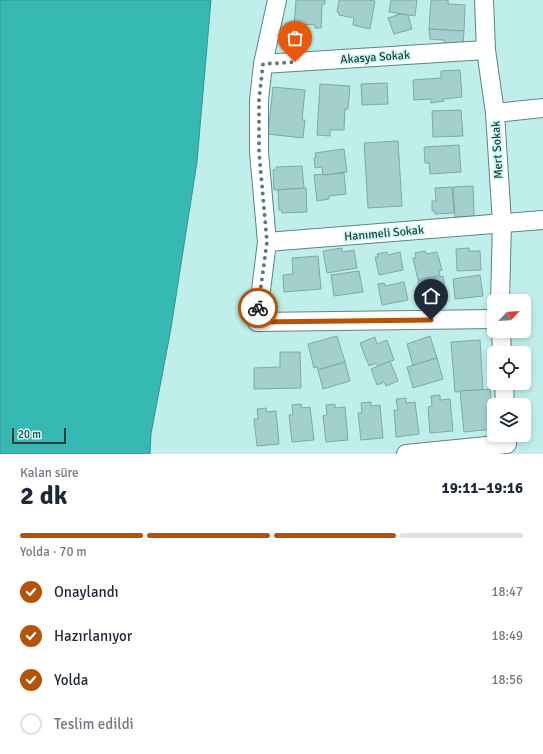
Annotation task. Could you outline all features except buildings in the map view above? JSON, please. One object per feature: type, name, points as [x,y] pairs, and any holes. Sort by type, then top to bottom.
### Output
[{"type":"street","points":[[277,0],[263,64],[259,100],[259,152],[267,242],[257,322],[487,319]]},
{"type":"street","name":"Mert Sokak","points":[[484,0],[486,50],[495,113],[502,223],[500,294]]},
{"type":"street","name":"Akasya Sokak","points":[[263,64],[486,50]]},
{"type":"street","points":[[495,113],[543,108]]},
{"type":"street","name":"Hanımeli Sokak","points":[[267,242],[543,220]]},
{"type":"street","points":[[406,454],[507,444]]},
{"type":"water","points":[[0,0],[211,0],[197,162],[171,328],[151,434],[150,454],[0,454]]},
{"type":"way so far","points":[[258,308],[267,242],[259,152],[259,100],[263,64],[295,62]]},
{"type":"route","points":[[258,308],[257,322],[431,320]]}]
